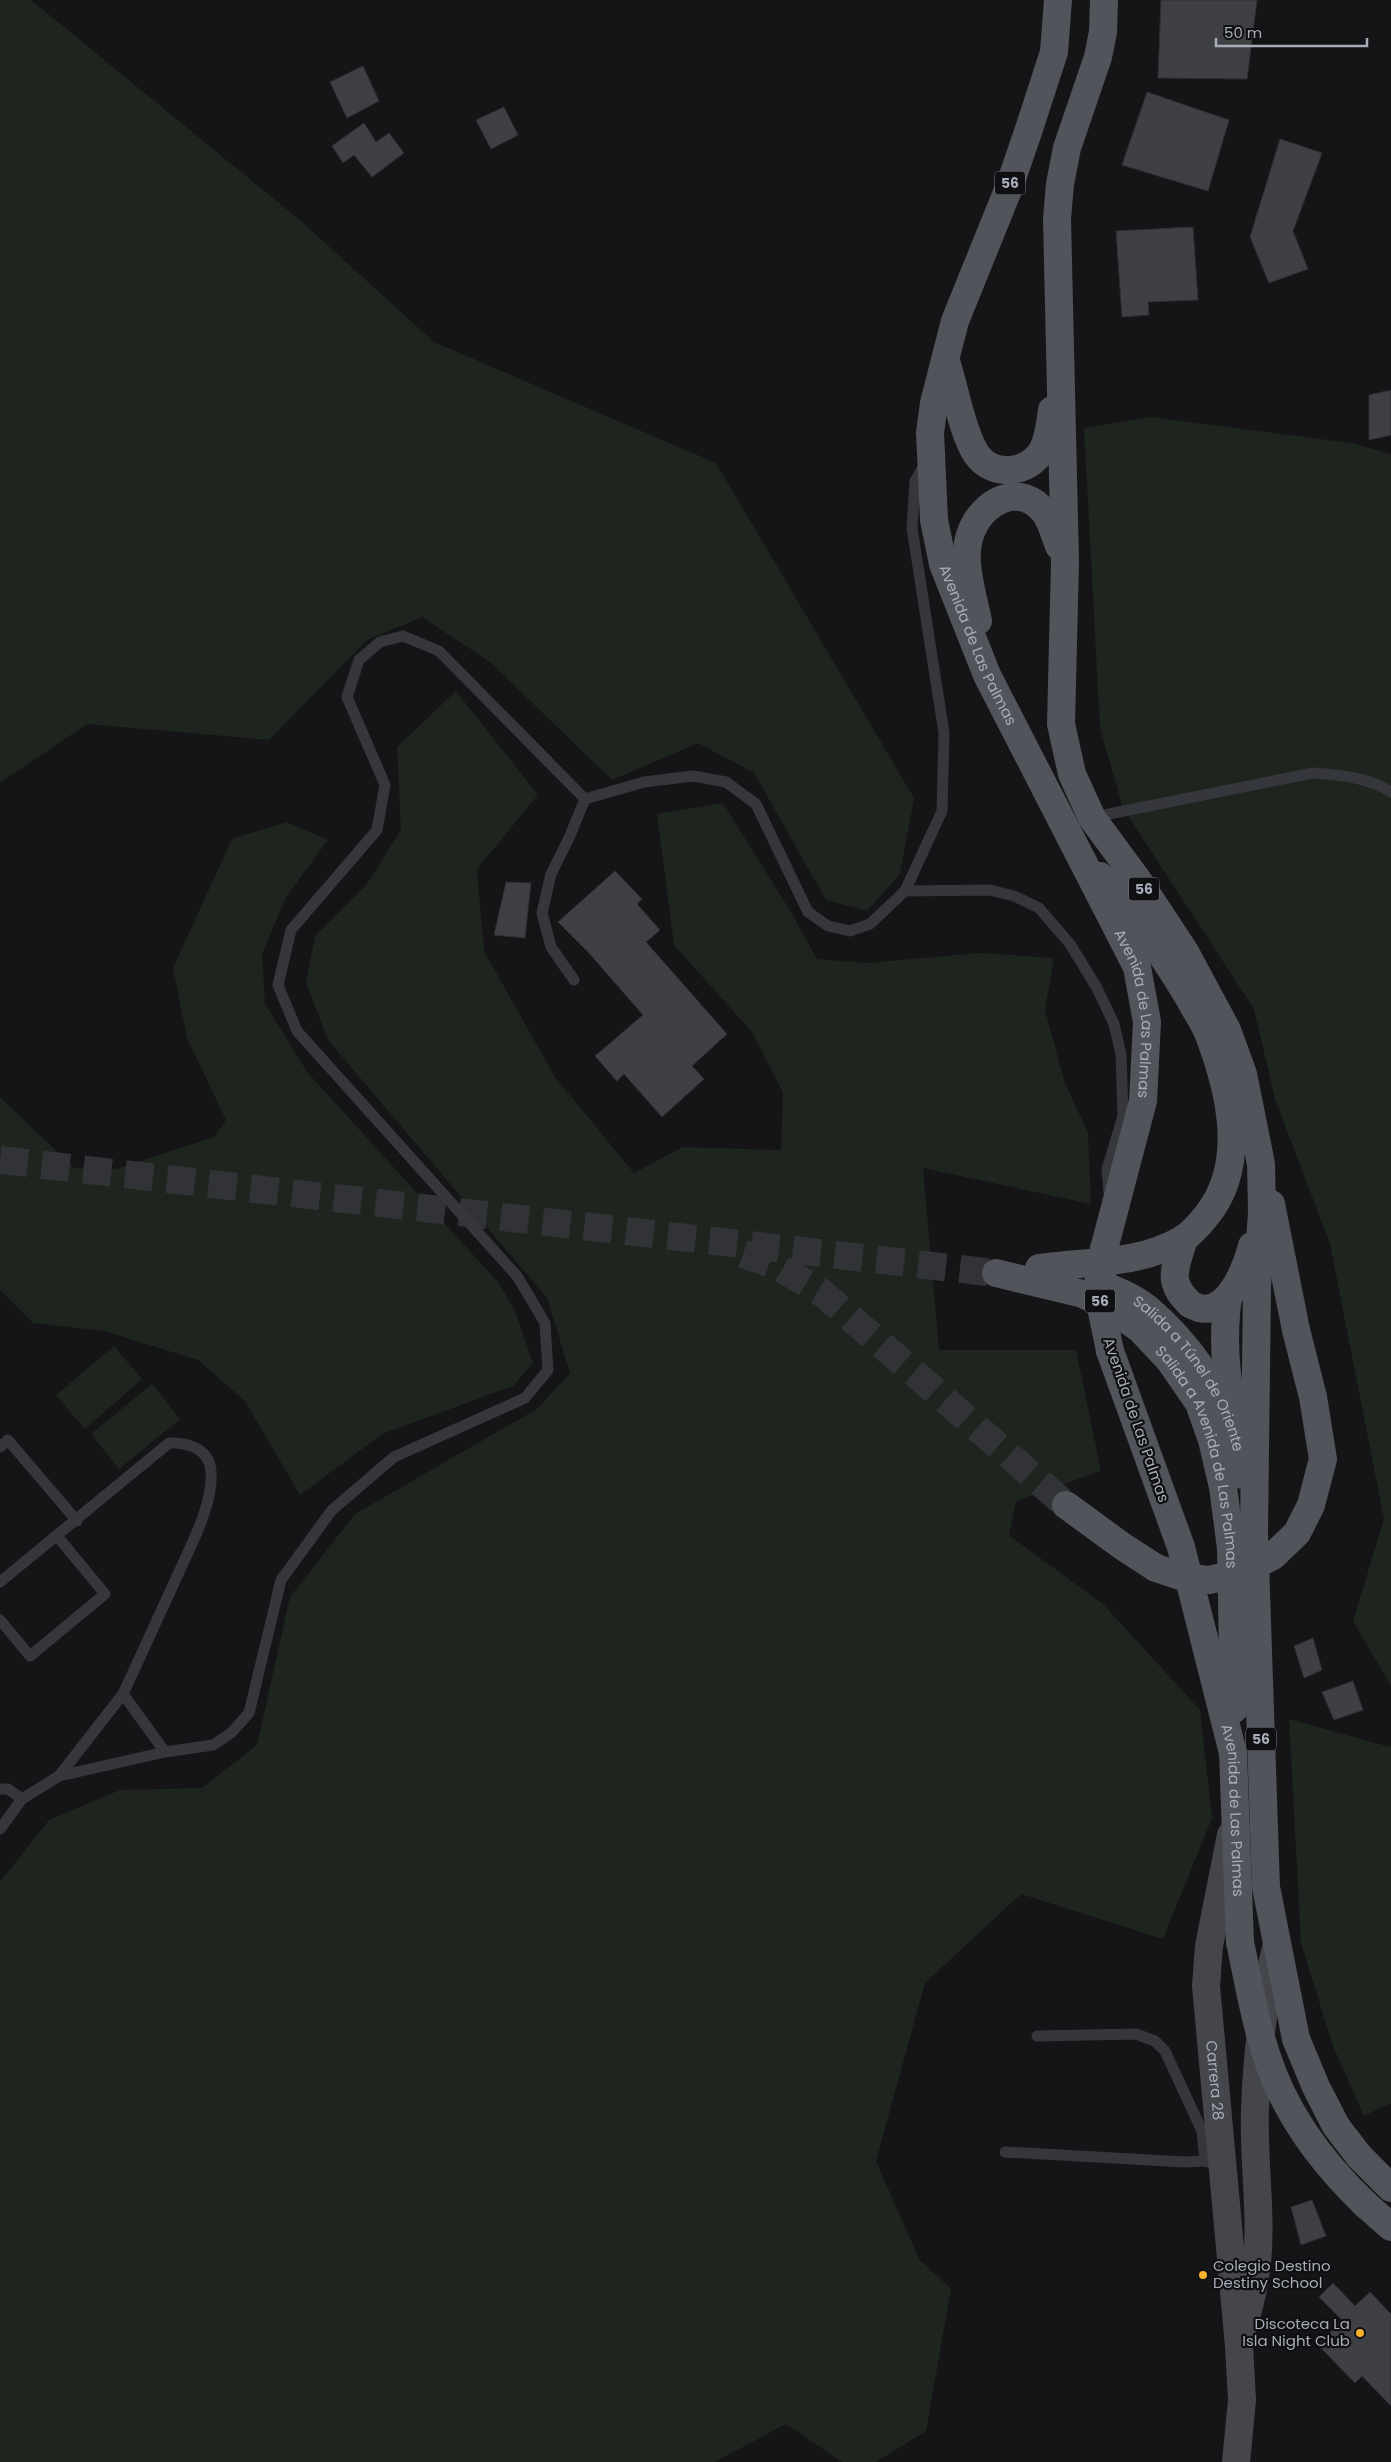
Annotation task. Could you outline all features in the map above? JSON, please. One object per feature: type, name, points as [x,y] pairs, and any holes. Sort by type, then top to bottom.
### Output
[{"type":"main road","name":"Avenida de Las Palmas","points":[[1058,0],[1054,52],[1011,182],[955,321],[934,404],[930,433],[934,520],[943,564],[986,675],[1137,967],[1147,1022],[1143,1101],[1104,1250],[1100,1302],[1110,1351],[1181,1547],[1233,1753],[1240,1942],[1257,2021],[1267,2056],[1281,2089],[1312,2144],[1347,2186],[1391,2227]]},
{"type":"main road","name":"Avenida de Las Palmas","points":[[1104,0],[1103,32],[1098,56],[1067,148],[1060,184],[1057,219],[1064,562],[1061,724],[1072,774],[1092,818],[1137,879],[1185,952],[1227,1030],[1243,1074],[1261,1164],[1262,1212],[1256,1286],[1254,1533],[1266,1887],[1296,2039],[1316,2087],[1336,2126],[1359,2156],[1391,2188]]},
{"type":"main road","points":[[946,361],[970,440],[978,455],[987,464],[999,470],[1011,471],[1023,468],[1033,461],[1042,450],[1048,434],[1061,365]]},
{"type":"main road","points":[[986,675],[967,557],[970,535],[978,518],[988,506],[1002,498],[1016,497],[1029,500],[1045,514],[1064,562]]},
{"type":"main road","points":[[1039,1268],[1132,1258],[1154,1253],[1184,1238],[1199,1225],[1220,1199],[1231,1165],[1232,1127],[1223,1081],[1209,1033],[1173,972],[1126,903],[1080,855]]},
{"type":"main road","points":[[1066,1504],[1122,1546],[1156,1568],[1180,1576],[1209,1580],[1240,1573],[1273,1556],[1297,1533],[1312,1505],[1323,1459],[1313,1397],[1296,1330],[1277,1230],[1261,1164]]},
{"type":"main road","points":[[1236,1440],[1224,1355],[1224,1324],[1228,1297],[1249,1258],[1262,1212]]},
{"type":"main road","points":[[1184,1238],[1175,1279],[1180,1294],[1192,1306],[1206,1309],[1218,1305],[1228,1297]]},
{"type":"main road","name":"Salida a Túnel de Oriente","points":[[996,1273],[1039,1268],[1084,1276],[1120,1292],[1147,1308],[1177,1338],[1220,1400],[1236,1440],[1254,1533]]},
{"type":"main road","name":"Salida a Avenida de Las Palmas","points":[[996,1273],[1083,1294],[1112,1309],[1140,1329],[1170,1361],[1199,1403],[1212,1440],[1223,1487],[1231,1548],[1233,1753]]},
{"type":"street","name":"Carrera 28","points":[[1235,1816],[1209,1946],[1206,1986],[1214,2164],[1244,2260]]},
{"type":"street","name":"Carrera 28","points":[[1236,2462],[1242,2400],[1239,2346],[1255,2110],[1269,1981],[1277,1943]]},
{"type":"lane","points":[[574,980],[551,946],[542,912],[551,874],[585,799],[644,782],[693,776],[726,782],[756,804],[808,912],[828,926],[850,931],[870,924],[905,892],[942,811],[944,732],[912,528],[915,481],[931,454]]},
{"type":"lane","points":[[0,1829],[22,1799],[59,1776],[165,1752],[213,1745],[231,1733],[249,1713],[281,1580],[332,1510],[394,1457],[525,1398],[548,1370],[545,1323],[517,1276],[297,1031],[278,985],[291,930],[377,830],[385,785],[347,697],[359,660],[380,642],[402,636],[439,652],[585,799]]},
{"type":"lane","points":[[1092,818],[1313,773],[1346,775],[1381,785],[1391,792]]},
{"type":"lane","points":[[905,892],[990,890],[1014,896],[1039,908],[1074,951],[1097,988],[1114,1024],[1121,1054],[1123,1116],[1108,1169],[1112,1222]]},
{"type":"lane","points":[[0,1447],[8,1440],[77,1521]]},
{"type":"lane","points":[[0,1582],[77,1521],[169,1443],[182,1442],[194,1446],[204,1455],[209,1463],[211,1471],[210,1484],[202,1521],[123,1694],[59,1776]]},
{"type":"lane","points":[[0,1620],[30,1656],[105,1594],[56,1536]]},
{"type":"lane","points":[[123,1694],[165,1752]]},
{"type":"lane","points":[[0,1789],[8,1789],[22,1799]]},
{"type":"lane","points":[[1006,2152],[1214,2164],[1202,2131],[1165,2051],[1155,2041],[1136,2034],[1037,2036]]},
{"type":"shaded area","points":[[0,0],[30,0],[47,13],[301,221],[434,342],[716,463],[914,798],[900,874],[867,911],[826,900],[754,773],[698,743],[612,780],[490,662],[422,617],[367,640],[269,740],[87,724],[0,783]]},
{"type":"shaded area","points":[[1151,417],[1351,443],[1391,454],[1391,1686],[1353,1621],[1384,1519],[1330,1244],[1275,1099],[1254,1009],[1123,808],[1100,728],[1084,428]]},
{"type":"shaded area","points":[[456,691],[538,795],[477,869],[484,951],[555,1077],[634,1173],[683,1147],[781,1150],[783,1093],[752,1032],[674,945],[657,814],[723,803],[791,912],[817,959],[867,963],[979,953],[1054,958],[1045,1010],[1065,1083],[1088,1133],[1091,1204],[923,1168],[939,1350],[1076,1350],[1101,1471],[1016,1501],[1009,1535],[1104,1605],[1200,1710],[1212,1818],[1163,1939],[1021,1894],[925,1983],[876,2161],[919,2259],[951,2289],[926,2431],[876,2462],[842,2462],[786,2424],[715,2462],[0,2462],[0,1882],[49,1820],[120,1790],[202,1788],[257,1745],[290,1597],[355,1514],[537,1409],[570,1373],[547,1298],[328,1040],[306,983],[315,936],[367,884],[401,830],[397,747]]},
{"type":"shaded area","points":[[286,822],[328,840],[286,897],[262,954],[265,1004],[308,1073],[498,1282],[515,1311],[533,1363],[513,1386],[382,1434],[300,1495],[245,1401],[198,1360],[104,1331],[33,1323],[0,1290],[0,1097],[74,1168],[116,1169],[214,1137],[226,1120],[187,1038],[173,968],[232,839]]},
{"type":"shaded area","points":[[114,1346],[142,1379],[85,1429],[56,1395]]},
{"type":"shaded area","points":[[152,1384],[180,1419],[119,1469],[91,1434]]},
{"type":"shaded area","points":[[1289,1719],[1390,1747],[1391,1745],[1391,2103],[1364,2116],[1333,2046],[1301,1943]]},
{"type":"building","points":[[1161,0],[1257,0],[1247,79],[1158,78]]},
{"type":"building","points":[[363,66],[379,101],[347,118],[330,82]]},
{"type":"building","points":[[1147,92],[1229,120],[1208,191],[1122,165]]},
{"type":"building","points":[[504,107],[518,135],[491,149],[476,120]]},
{"type":"building","points":[[364,123],[376,142],[389,133],[404,153],[372,177],[354,155],[343,163],[332,146]]},
{"type":"building","points":[[1280,139],[1322,153],[1293,231],[1308,269],[1269,283],[1250,237]]},
{"type":"building","points":[[1193,227],[1198,300],[1148,302],[1149,315],[1122,317],[1116,231]]},
{"type":"building","points":[[1391,390],[1391,435],[1369,440],[1369,395]]},
{"type":"building","points":[[615,871],[642,899],[637,904],[660,930],[646,942],[727,1034],[692,1066],[704,1079],[662,1117],[624,1074],[617,1081],[595,1056],[643,1015],[589,953],[558,922]]},
{"type":"building","points":[[506,882],[531,883],[525,938],[494,935]]},
{"type":"building","points":[[1313,1638],[1322,1670],[1304,1678],[1294,1646]]},
{"type":"building","points":[[1353,1681],[1363,1710],[1334,1720],[1322,1692]]},
{"type":"building","points":[[1312,2200],[1326,2236],[1301,2245],[1291,2207]]},
{"type":"building","name":"Discoteca La Isla Night Club","points":[[1333,2283],[1355,2306],[1370,2292],[1391,2314],[1391,2406],[1362,2376],[1355,2383],[1318,2345],[1342,2320],[1319,2297]]},
{"type":"tunnel","points":[[0,1160],[996,1273]]},
{"type":"tunnel","points":[[743,1254],[777,1266],[821,1292],[1066,1505]]},
{"type":"place","name":"Colegio Destino Destiny School","points":[[1203,2275]]},
{"type":"place","name":"Discoteca La Isla Night Club","points":[[1360,2333]]}]
